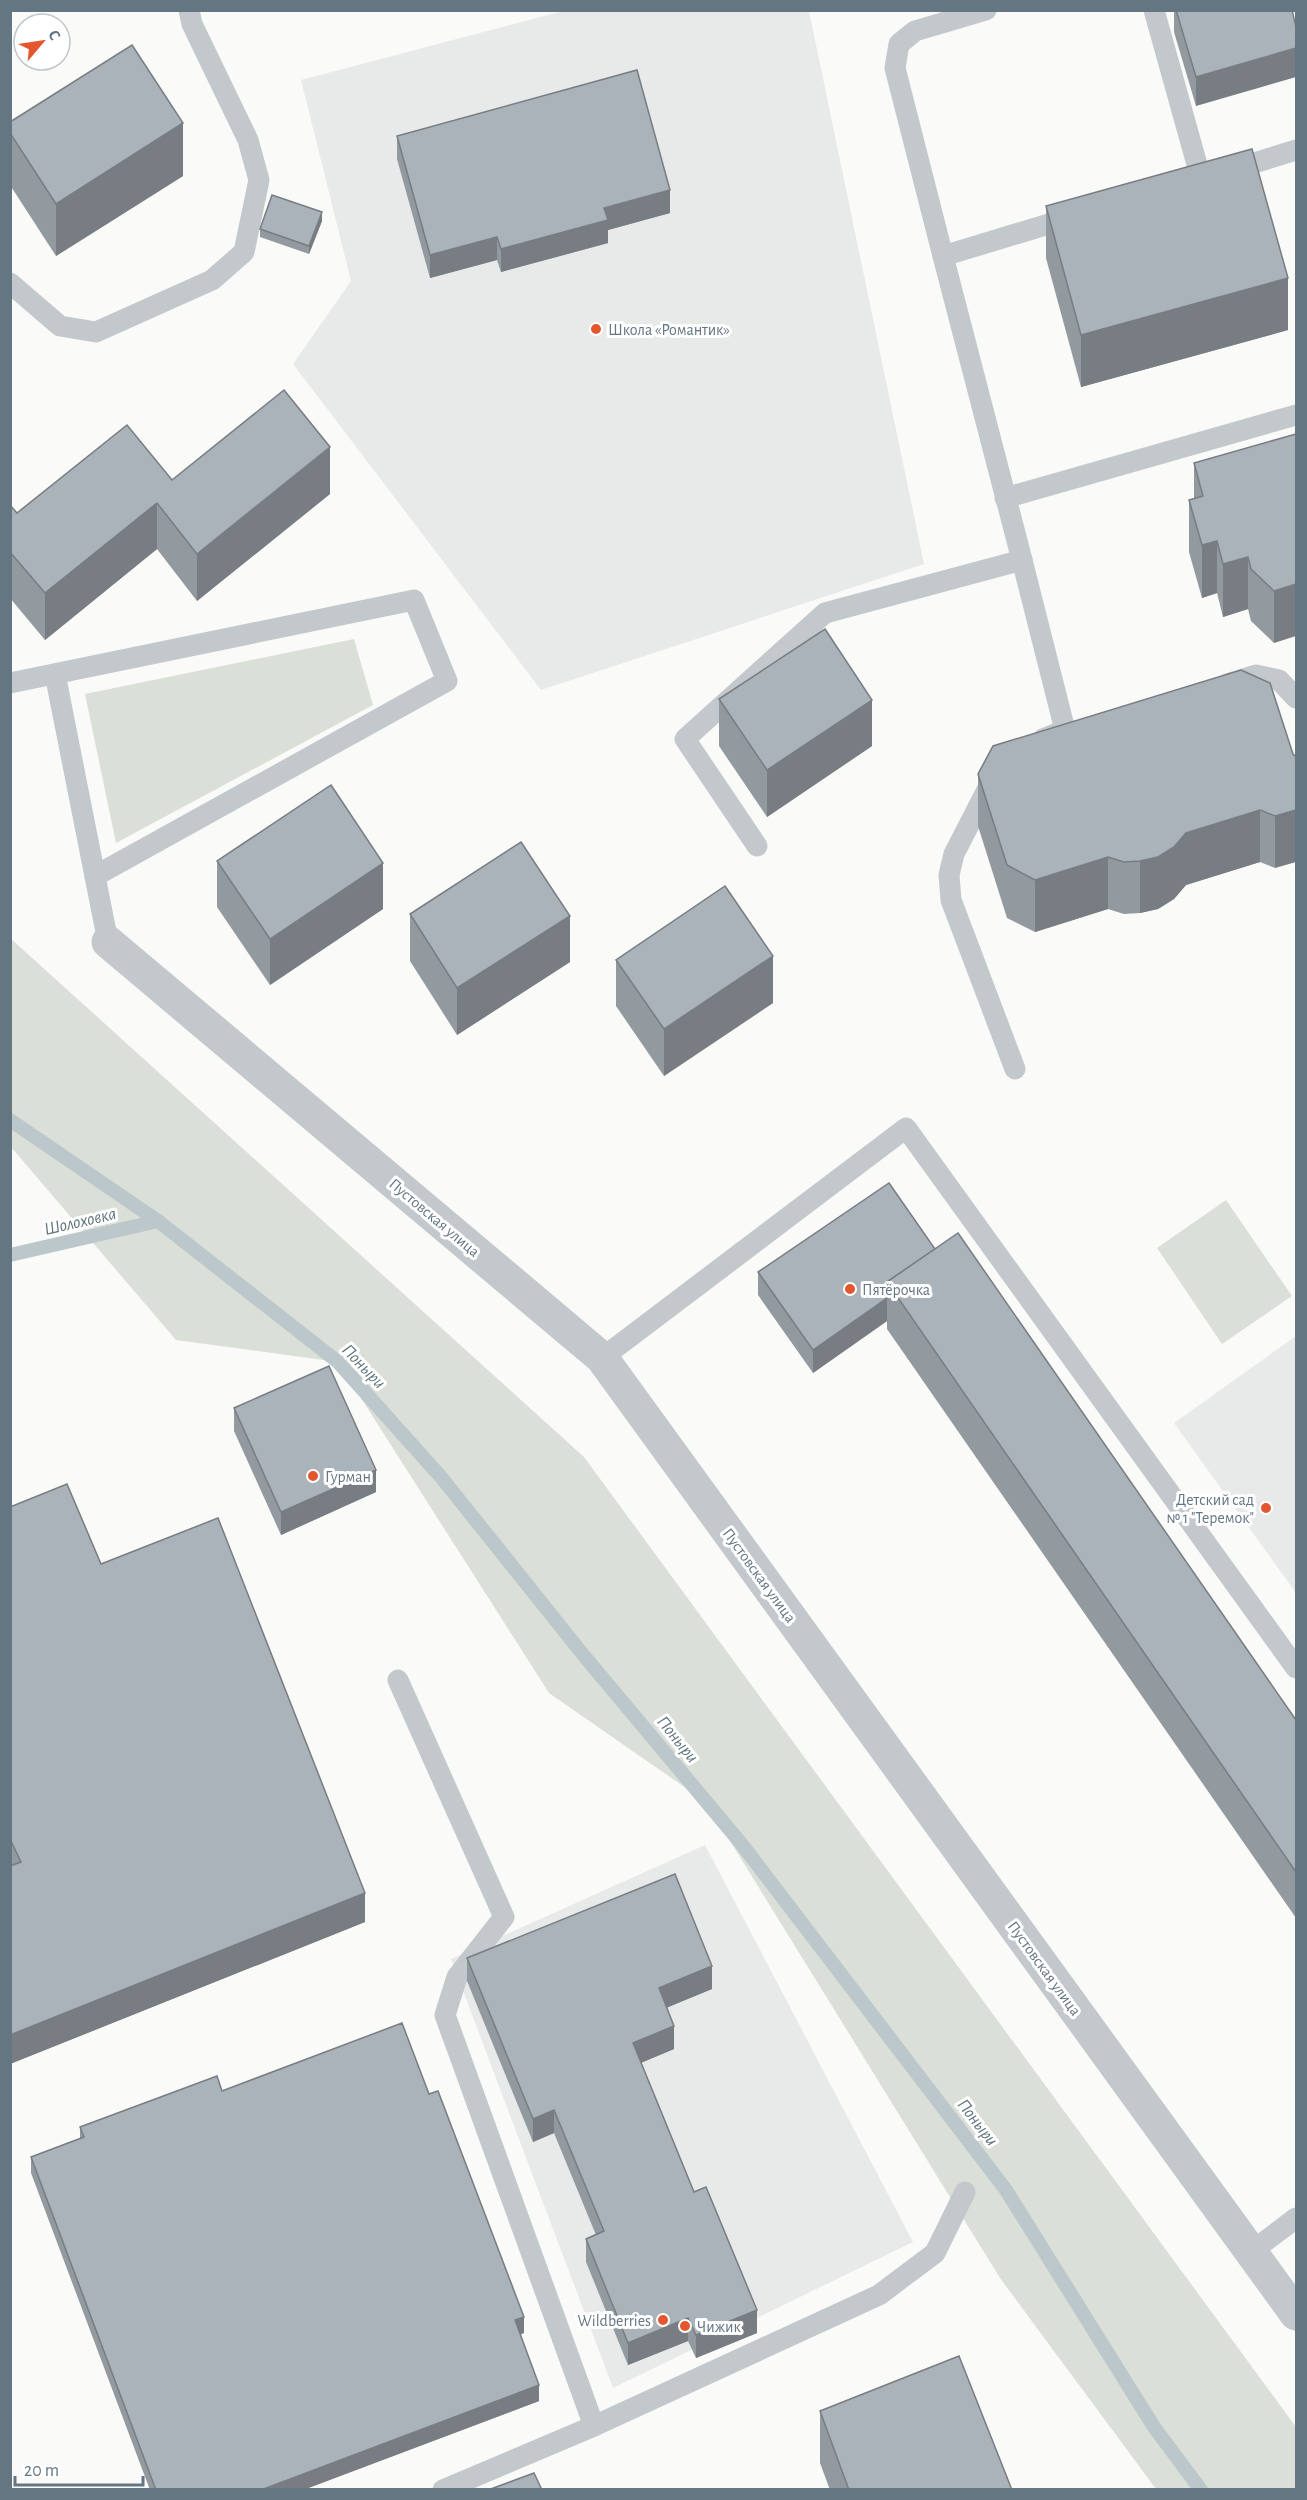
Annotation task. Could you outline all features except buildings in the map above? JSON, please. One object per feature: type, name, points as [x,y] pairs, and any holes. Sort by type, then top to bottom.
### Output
[{"type":"street","name":"Пустовская улица","points":[[108,942],[602,1358],[1296,2314]]},
{"type":"lane","points":[[10,283],[60,326],[96,332],[212,280],[244,252],[259,180],[248,140],[192,24],[189,10]]},
{"type":"lane","points":[[986,10],[915,31],[899,44],[895,68],[1005,498],[1074,728],[1026,745]]},
{"type":"lane","points":[[1154,10],[1202,179]]},
{"type":"lane","points":[[1179,185],[1296,150]]},
{"type":"lane","points":[[944,256],[1089,212]]},
{"type":"lane","points":[[1005,498],[1296,415]]},
{"type":"lane","points":[[757,846],[685,739],[825,613],[1022,560]]},
{"type":"lane","points":[[10,683],[414,600],[447,681],[95,876]]},
{"type":"lane","points":[[55,674],[108,942]]},
{"type":"lane","points":[[1212,688],[1256,675],[1279,680],[1296,698]]},
{"type":"lane","points":[[999,766],[954,855],[949,875],[951,900],[1015,1070]]},
{"type":"lane","points":[[602,1358],[906,1128],[1296,1668]]},
{"type":"lane","points":[[398,1680],[504,1917],[457,1977],[445,2015],[594,2426]]},
{"type":"lane","points":[[443,2490],[594,2426],[879,2295],[934,2253],[965,2192]]},
{"type":"lane","points":[[1251,2252],[1296,2218]]},
{"type":"shaded area","name":"Школа «Романтик»","points":[[563,11],[809,11],[924,564],[541,690],[293,364],[351,281],[301,80]]},
{"type":"shaded area","points":[[354,639],[373,705],[116,843],[85,694]]},
{"type":"shaded area","points":[[10,938],[584,1457],[1296,2427],[1296,2489],[1156,2489],[1000,2278],[706,1802],[549,1693],[338,1362],[176,1340],[11,1147]]},
{"type":"shaded area","points":[[1226,1200],[1292,1296],[1222,1344],[1157,1248]]},
{"type":"shaded area","name":"Детский сад № 1 \"Теремок\"","points":[[1296,1336],[1296,1593],[1174,1423]]},
{"type":"shaded area","points":[[705,1845],[913,2242],[613,2388],[451,1959]]},
{"type":"waterway","name":"Поныри","points":[[10,1120],[158,1221],[338,1362],[441,1477],[585,1657],[740,1842],[1006,2190],[1154,2427],[1201,2490]]},
{"type":"waterway","name":"Шолоховка","points":[[10,1255],[158,1221]]},
{"type":"place","name":"Школа «Романтик»","points":[[596,329]]},
{"type":"place","name":"Пятёрочка","points":[[850,1289]]},
{"type":"place","name":"Гурман","points":[[313,1476]]},
{"type":"place","name":"Детский сад № 1 \"Теремок\"","points":[[1266,1508]]},
{"type":"place","name":"Wildberries","points":[[663,2320]]},
{"type":"place","name":"Чижик","points":[[685,2326]]}]
